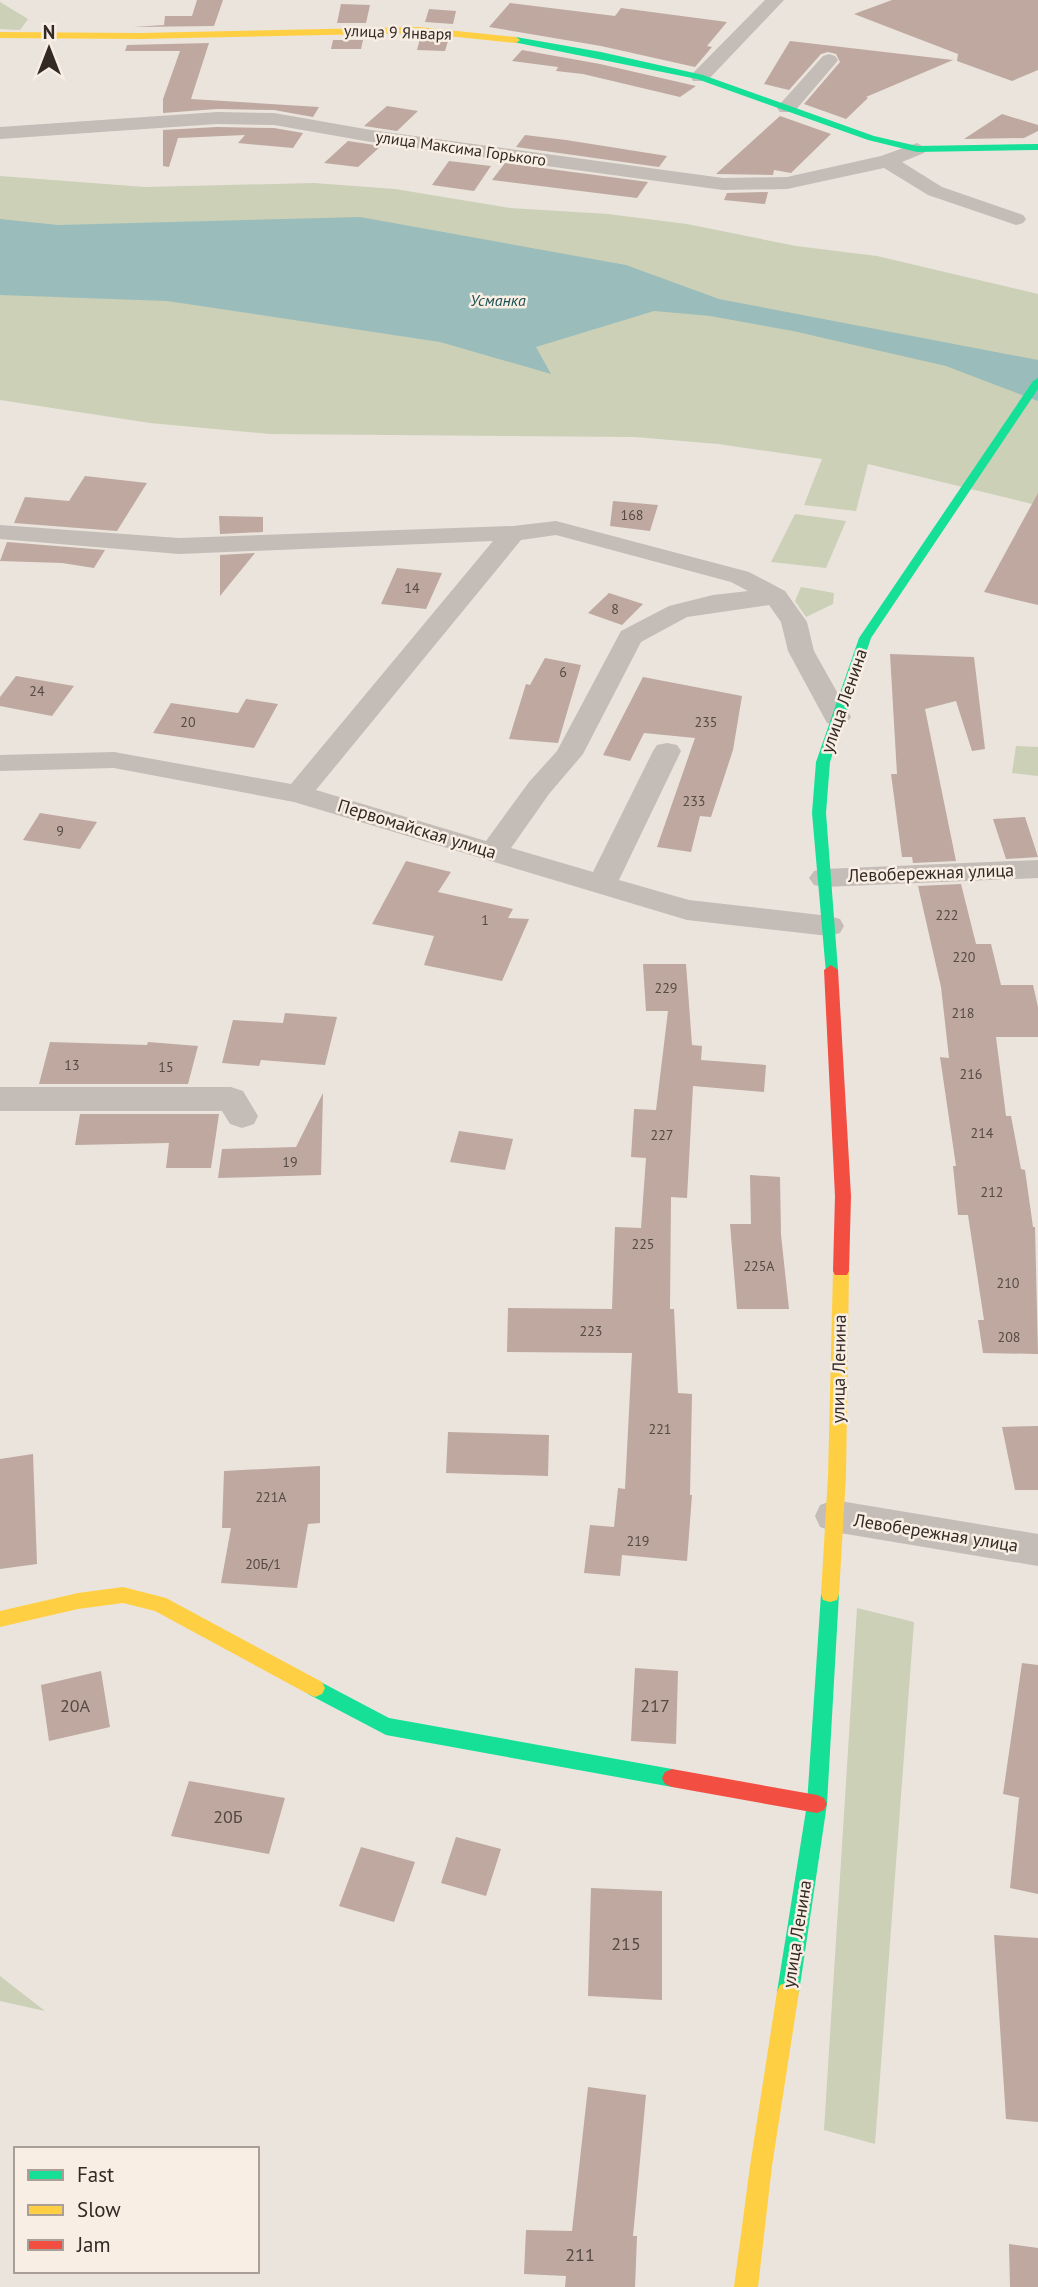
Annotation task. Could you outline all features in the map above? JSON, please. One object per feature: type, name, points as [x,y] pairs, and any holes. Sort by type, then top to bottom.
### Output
[{"type":"main road","name":"улица 9 Января","points":[[0,35],[140,36],[419,30],[491,36],[601,55],[700,77],[871,138],[917,149],[1038,147]]},
{"type":"main road","name":"улица Ленина","points":[[746,2287],[761,2166],[817,1804],[834,1516],[843,1196],[829,926],[819,813],[822,775],[837,717],[865,638],[1038,381]]},
{"type":"main road","points":[[0,1619],[78,1601],[123,1595],[159,1604],[386,1726],[817,1804]]},
{"type":"street","points":[[700,77],[775,0]]},
{"type":"street","points":[[787,108],[829,60]]},
{"type":"street","name":"улица Максима Горького","points":[[0,133],[217,118],[274,119],[371,136],[723,184],[787,183],[887,161],[917,149]]},
{"type":"street","points":[[887,161],[935,191],[1016,219]]},
{"type":"street","points":[[0,532],[179,546],[513,533],[556,528],[740,577],[776,596],[794,622],[801,651],[837,717]]},
{"type":"street","points":[[298,794],[513,533]]},
{"type":"street","points":[[493,852],[539,788],[569,754],[630,637],[678,611],[713,603],[776,596]]},
{"type":"street","points":[[602,885],[667,751]]},
{"type":"street","name":"Первомайская улица","points":[[0,764],[114,761],[298,794],[687,910],[829,926]]},
{"type":"street","name":"Левобережная улица","points":[[824,878],[1038,869]]},
{"type":"street","points":[[0,1099],[231,1099],[242,1116]]},
{"type":"street","name":"Левобережная улица","points":[[834,1516],[1038,1550]]},
{"type":"green space","points":[[0,2],[28,19],[20,30],[0,29]]},
{"type":"green space","points":[[0,176],[145,187],[314,183],[395,189],[510,208],[608,214],[687,224],[796,246],[877,256],[1038,294],[1038,511],[1036,505],[868,464],[856,511],[804,505],[822,459],[718,444],[635,437],[270,434],[150,423],[0,400]]},
{"type":"green space","points":[[795,514],[846,521],[826,568],[771,562]]},
{"type":"green space","points":[[801,587],[834,593],[833,604],[806,617],[795,601]]},
{"type":"green space","points":[[1016,746],[1038,747],[1038,776],[1012,773]]},
{"type":"green space","points":[[857,1608],[914,1622],[875,2144],[824,2130]]},
{"type":"green space","points":[[0,1976],[45,2011],[0,2001]]},
{"type":"water","name":"Усманка","points":[[360,217],[626,265],[719,299],[1038,360],[1038,401],[946,366],[793,331],[710,316],[654,311],[536,347],[551,374],[440,342],[167,301],[0,295],[0,219],[58,225]]},
{"type":"building","points":[[197,0],[223,0],[214,26],[133,27],[164,25],[165,16],[192,16]]},
{"type":"building","points":[[892,0],[1038,0],[1038,70],[1012,81],[957,61],[958,54],[854,14]]},
{"type":"building","points":[[510,3],[615,16],[621,8],[727,22],[707,46],[712,47],[695,67],[601,46],[489,27]]},
{"type":"building","points":[[341,4],[370,5],[366,23],[337,23]]},
{"type":"building","points":[[429,9],[456,11],[453,24],[425,22]]},
{"type":"building","points":[[420,39],[448,41],[445,51],[417,50]]},
{"type":"building","points":[[333,40],[363,40],[361,49],[331,49]]},
{"type":"building","points":[[790,41],[953,60],[866,97],[868,98],[846,119],[804,104],[840,62],[836,54],[821,54],[789,90],[764,84]]},
{"type":"building","points":[[209,43],[191,99],[319,107],[313,117],[274,110],[217,109],[163,113],[163,99],[180,51],[125,51],[127,45]]},
{"type":"building","points":[[522,50],[696,86],[680,97],[583,74],[556,71],[558,67],[512,61]]},
{"type":"building","points":[[387,106],[418,111],[397,131],[364,126]]},
{"type":"building","points":[[1002,114],[1038,125],[1038,131],[1024,138],[964,139]]},
{"type":"building","points":[[780,116],[831,134],[791,173],[774,170],[773,175],[716,174]]},
{"type":"building","points":[[274,128],[303,133],[293,148],[238,143],[245,135],[178,138],[169,167],[163,166],[163,130]]},
{"type":"building","points":[[525,135],[667,156],[659,167],[516,147]]},
{"type":"building","points":[[348,141],[381,146],[358,167],[324,163]]},
{"type":"building","points":[[449,161],[491,166],[474,191],[432,185]]},
{"type":"building","points":[[505,163],[648,182],[637,198],[492,180]]},
{"type":"building","points":[[768,192],[765,204],[724,200],[727,193]]},
{"type":"building","points":[[85,476],[147,483],[117,531],[14,523],[25,497],[69,501]]},
{"type":"building","points":[[1038,493],[1038,605],[984,592]]},
{"type":"building","points":[[613,501],[658,505],[650,531],[610,526]]},
{"type":"building","points":[[219,516],[263,517],[263,532],[220,534]]},
{"type":"building","points":[[7,542],[105,550],[94,568],[62,563],[0,561]]},
{"type":"building","points":[[255,553],[220,596],[220,555]]},
{"type":"building","points":[[397,568],[442,573],[426,609],[381,604]]},
{"type":"building","points":[[609,593],[643,604],[622,625],[588,613]]},
{"type":"building","points":[[890,654],[974,657],[985,749],[972,751],[956,701],[925,709],[956,861],[913,863],[912,857],[902,857],[891,774],[897,774]]},
{"type":"building","points":[[545,658],[581,665],[558,743],[509,739],[526,684],[530,685]]},
{"type":"building","points":[[16,676],[74,686],[52,716],[0,706],[0,697]]},
{"type":"building","points":[[643,677],[742,696],[733,750],[711,817],[700,816],[691,852],[657,847],[695,738],[644,733],[630,761],[603,755]]},
{"type":"building","points":[[246,699],[278,704],[254,748],[153,733],[171,703],[238,713]]},
{"type":"building","points":[[40,813],[97,822],[80,849],[23,840]]},
{"type":"building","points":[[1025,817],[1038,857],[1006,859],[993,819]]},
{"type":"building","points":[[406,861],[451,872],[438,892],[513,909],[508,918],[529,919],[502,981],[424,965],[434,936],[372,924]]},
{"type":"building","points":[[961,884],[976,944],[991,944],[1001,985],[1033,985],[1038,1007],[1038,1037],[996,1037],[1006,1116],[1011,1116],[1021,1169],[1025,1170],[1035,1227],[1038,1354],[983,1353],[978,1320],[984,1320],[968,1215],[958,1215],[953,1166],[956,1166],[940,1057],[949,1058],[941,987],[918,886]]},
{"type":"building","points":[[643,964],[686,964],[692,1045],[702,1046],[701,1060],[766,1065],[764,1092],[693,1086],[687,1198],[671,1197],[670,1309],[674,1309],[678,1393],[692,1394],[692,1495],[687,1561],[622,1555],[620,1576],[584,1573],[590,1525],[614,1527],[618,1488],[625,1489],[632,1353],[507,1352],[508,1308],[612,1309],[615,1227],[641,1228],[646,1158],[631,1157],[634,1109],[656,1110],[668,1011],[646,1011]]},
{"type":"building","points":[[285,1013],[337,1017],[325,1065],[261,1060],[259,1066],[222,1063],[233,1020],[283,1023]]},
{"type":"building","points":[[50,1042],[147,1045],[148,1042],[198,1046],[188,1084],[39,1084]]},
{"type":"building","points":[[323,1093],[321,1175],[218,1178],[222,1149],[296,1147]]},
{"type":"building","points":[[80,1114],[219,1114],[211,1168],[166,1168],[169,1143],[75,1145]]},
{"type":"building","points":[[459,1131],[513,1139],[505,1170],[450,1162]]},
{"type":"building","points":[[750,1175],[780,1177],[781,1235],[789,1309],[737,1309],[730,1224],[751,1224]]},
{"type":"building","points":[[1038,1426],[1038,1490],[1015,1490],[1002,1427]]},
{"type":"building","points":[[448,1432],[549,1435],[548,1476],[446,1473]]},
{"type":"building","points":[[33,1454],[37,1564],[0,1569],[0,1459]]},
{"type":"building","points":[[320,1466],[320,1523],[308,1524],[297,1588],[221,1583],[231,1528],[222,1528],[224,1471]]},
{"type":"building","points":[[1022,1663],[1038,1665],[1038,1894],[1010,1888],[1021,1798],[1003,1794]]},
{"type":"building","points":[[635,1668],[678,1671],[676,1744],[631,1741]]},
{"type":"building","points":[[101,1671],[110,1727],[49,1741],[41,1685]]},
{"type":"building","points":[[189,1781],[285,1798],[269,1854],[171,1836]]},
{"type":"building","points":[[456,1837],[501,1849],[486,1896],[441,1883]]},
{"type":"building","points":[[361,1847],[415,1862],[394,1922],[339,1906]]},
{"type":"building","points":[[591,1888],[662,1891],[662,2000],[588,1996]]},
{"type":"building","points":[[994,1935],[1038,1938],[1038,2122],[1006,2119]]},
{"type":"building","points":[[588,2087],[646,2095],[633,2236],[637,2236],[635,2287],[565,2287],[566,2276],[524,2274],[526,2230],[572,2231]]},
{"type":"building","points":[[1009,2244],[1038,2248],[1038,2287],[1010,2287]]},
{"type":"traffic: fast","points":[[516,40],[700,77],[871,138],[917,149],[1038,147]]},
{"type":"traffic: fast","points":[[831,970],[819,813],[823,762],[865,638],[1038,381]]},
{"type":"traffic: fast","points":[[788,1992],[817,1804],[830,1594]]},
{"type":"traffic: fast","points":[[315,1688],[386,1726],[672,1778]]},
{"type":"traffic: slow","points":[[0,35],[140,36],[419,30],[516,40]]},
{"type":"traffic: slow","points":[[830,1594],[837,1476],[841,1271]]},
{"type":"traffic: slow","points":[[0,1619],[78,1601],[123,1595],[159,1604],[315,1688]]},
{"type":"traffic: slow","points":[[746,2287],[761,2166],[788,1992]]},
{"type":"traffic: jam","points":[[831,970],[843,1196],[841,1271]]},
{"type":"traffic: jam","points":[[672,1778],[817,1804]]}]
